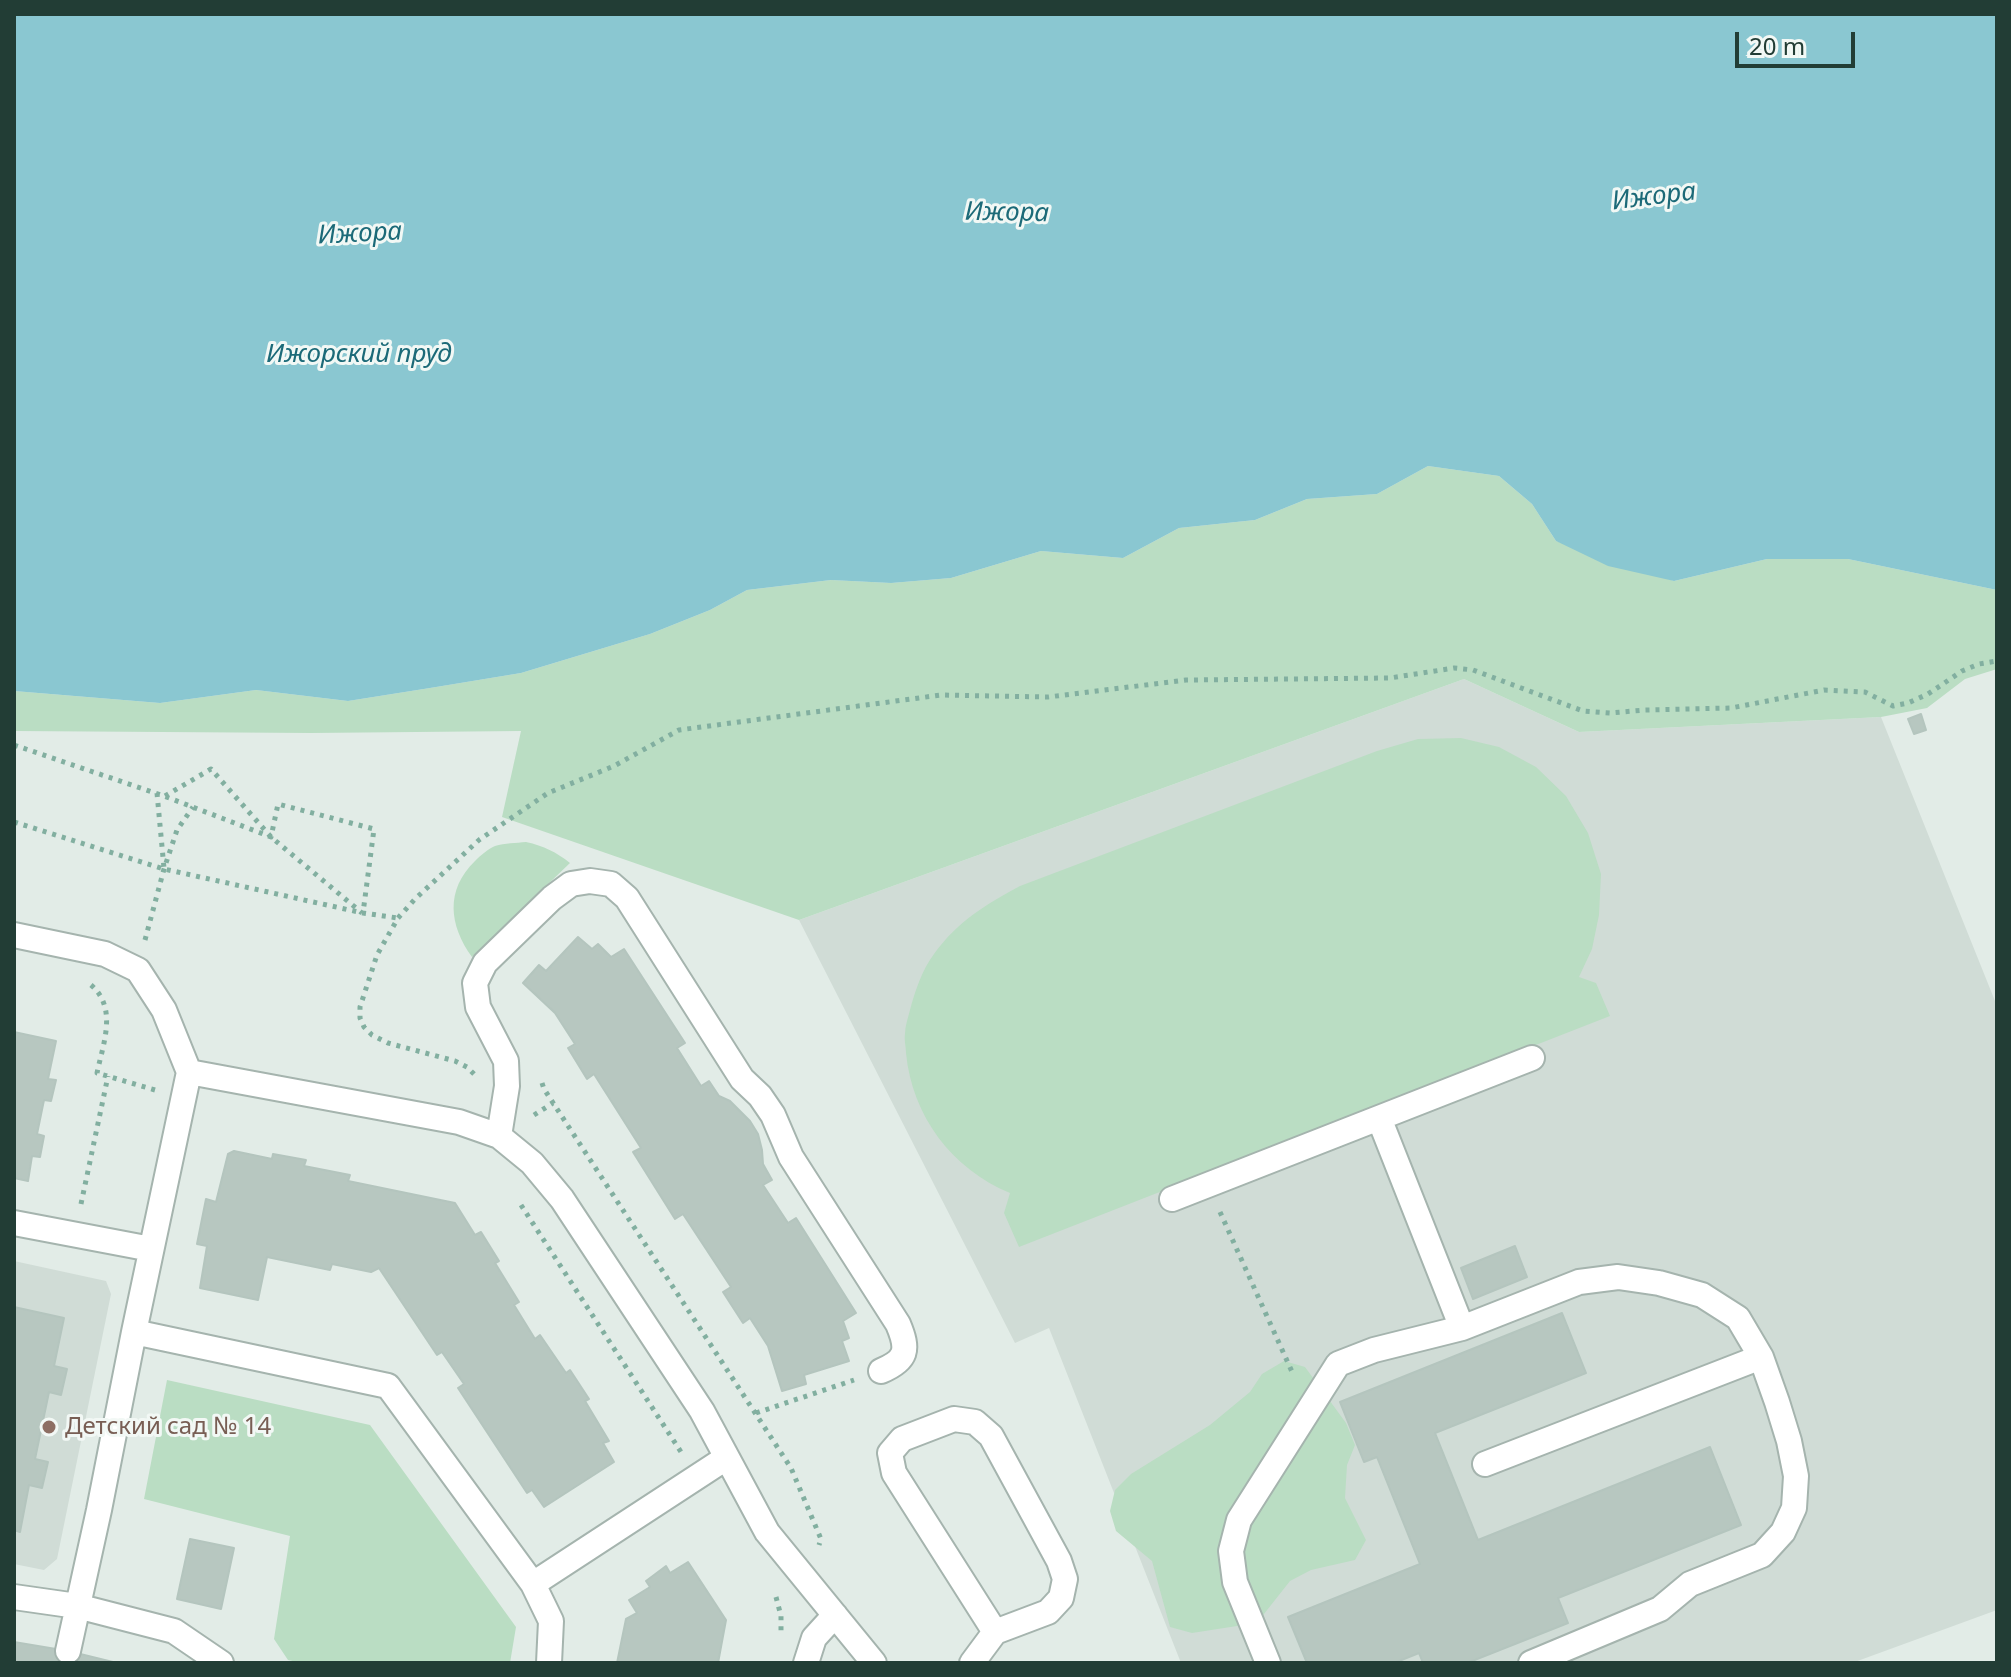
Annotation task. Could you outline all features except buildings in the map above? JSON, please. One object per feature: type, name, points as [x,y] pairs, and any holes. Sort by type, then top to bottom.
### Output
[{"type":"lane","points":[[499,1136],[507,1086],[506,1061],[478,1007],[475,983],[485,963],[552,898],[571,884],[590,881],[611,884],[627,898],[742,1079],[760,1096],[773,1115],[791,1157],[898,1324],[905,1352],[896,1364],[873,1374]]},
{"type":"lane","points":[[14,935],[105,954],[138,970],[164,1010],[189,1072],[68,1651]]},
{"type":"lane","points":[[1172,1199],[1532,1058]]},
{"type":"lane","points":[[189,1072],[459,1122],[499,1136],[532,1163],[562,1199],[702,1411],[767,1532],[874,1663]]},
{"type":"lane","points":[[1379,1118],[1462,1328]]},
{"type":"lane","points":[[14,1223],[151,1249]]},
{"type":"lane","points":[[1268,1663],[1235,1582],[1231,1551],[1239,1520],[1338,1364],[1374,1350],[1462,1328],[1579,1282],[1618,1277],[1659,1283],[1702,1295],[1738,1318],[1761,1357],[1789,1441],[1796,1476],[1794,1508],[1783,1532],[1762,1555],[1690,1584],[1660,1609],[1531,1663]]},
{"type":"lane","points":[[134,1332],[388,1386],[533,1584],[551,1621],[549,1663]]},
{"type":"lane","points":[[1485,1464],[1761,1357]]},
{"type":"lane","points":[[972,1663],[995,1632],[1048,1612],[1061,1598],[1065,1579],[1059,1561],[991,1436],[975,1422],[954,1419],[902,1439],[890,1453],[894,1473],[995,1632]]},
{"type":"lane","points":[[533,1584],[726,1458]]},
{"type":"lane","points":[[14,1597],[77,1606],[174,1631],[221,1663]]},
{"type":"lane","points":[[806,1663],[814,1638],[835,1615]]},
{"type":"path","points":[[503,1103],[467,1067],[388,1043],[364,1027],[360,1007],[377,955],[398,918],[479,840],[548,793],[614,766],[679,730],[941,695],[1048,697],[1186,680],[1390,678],[1454,668],[1473,670],[1583,711],[1610,713],[1731,708],[1824,690],[1865,692],[1893,706],[1928,694],[1970,667],[1997,661]]},
{"type":"path","points":[[14,745],[157,793],[271,837]]},
{"type":"path","points":[[164,796],[211,769],[271,837],[363,913]]},
{"type":"path","points":[[157,793],[164,869]]},
{"type":"path","points":[[271,837],[278,804],[374,829],[363,913]]},
{"type":"path","points":[[164,869],[177,830],[193,807]]},
{"type":"path","points":[[14,822],[164,869],[398,918]]},
{"type":"path","points":[[86,982],[96,989],[104,1001],[108,1016],[97,1073],[157,1090],[159,1098]]},
{"type":"path","points":[[540,1074],[544,1089],[791,1468],[821,1539],[806,1580]]},
{"type":"path","points":[[80,1206],[108,1076]]},
{"type":"path","points":[[1208,1185],[1295,1380],[1338,1364]]},
{"type":"path","points":[[515,1197],[697,1477]]},
{"type":"path","points":[[756,1413],[873,1374]]},
{"type":"path","points":[[771,1588],[781,1616],[781,1635]]},
{"type":"shaded area","points":[[1464,679],[1579,732],[1881,717],[1997,1006],[1997,1610],[1852,1663],[1181,1663],[1049,1328],[1015,1343],[799,920]]},
{"type":"shaded area","name":"Детский сад № 14","points":[[14,1261],[106,1281],[111,1294],[57,1559],[44,1570],[14,1564]]},
{"type":"green space","points":[[1428,466],[1499,476],[1532,504],[1556,541],[1674,581],[1767,559],[1848,559],[1997,590],[1997,669],[1965,679],[1927,708],[1881,717],[1579,732],[1464,679],[799,920],[502,817],[521,731],[14,731],[14,691],[160,703],[256,690],[348,701],[430,688],[521,673],[650,634],[710,610],[747,590],[831,580],[891,583],[951,578],[1041,551],[1123,558],[1179,528],[1255,520],[1307,499],[1377,494]]},
{"type":"green space","points":[[1461,738],[1499,747],[1536,767],[1566,796],[1588,833],[1601,874],[1599,915],[1592,949],[1579,977],[1596,983],[1610,1016],[1019,1247],[1004,1213],[1010,1193],[970,1170],[938,1138],[926,1119],[910,1076],[905,1039],[907,1022],[922,974],[943,942],[973,915],[1020,886],[1377,751],[1418,739]]},
{"type":"green space","points":[[526,842],[550,850],[570,863],[472,957],[455,920],[455,896],[459,884],[465,872],[490,849],[503,844]]},
{"type":"green space","points":[[1284,1361],[1305,1367],[1346,1423],[1355,1445],[1347,1465],[1345,1498],[1366,1540],[1355,1560],[1311,1570],[1290,1581],[1260,1619],[1192,1633],[1170,1627],[1152,1561],[1116,1531],[1110,1511],[1115,1490],[1131,1474],[1210,1425],[1250,1392],[1262,1374]]},
{"type":"green space","points":[[167,1380],[370,1425],[516,1627],[510,1663],[302,1663],[288,1660],[274,1639],[290,1536],[144,1499]]},
{"type":"water","name":"Ижорский пруд","points":[[14,14],[1997,14],[1997,590],[1848,559],[1767,559],[1674,581],[1608,566],[1556,541],[1532,504],[1499,476],[1428,466],[1377,494],[1307,499],[1255,520],[1179,528],[1123,558],[1041,551],[951,578],[891,583],[831,580],[747,590],[710,610],[650,634],[521,673],[430,688],[348,701],[256,690],[160,703],[14,691]]},
{"type":"place","name":"Детский сад № 14","points":[[49,1427]]},
{"type":"water label","name":"Ижора","points":[[1654,197]]},
{"type":"water label","name":"Ижора","points":[[1007,213]]},
{"type":"water label","name":"Ижора","points":[[360,234]]}]
